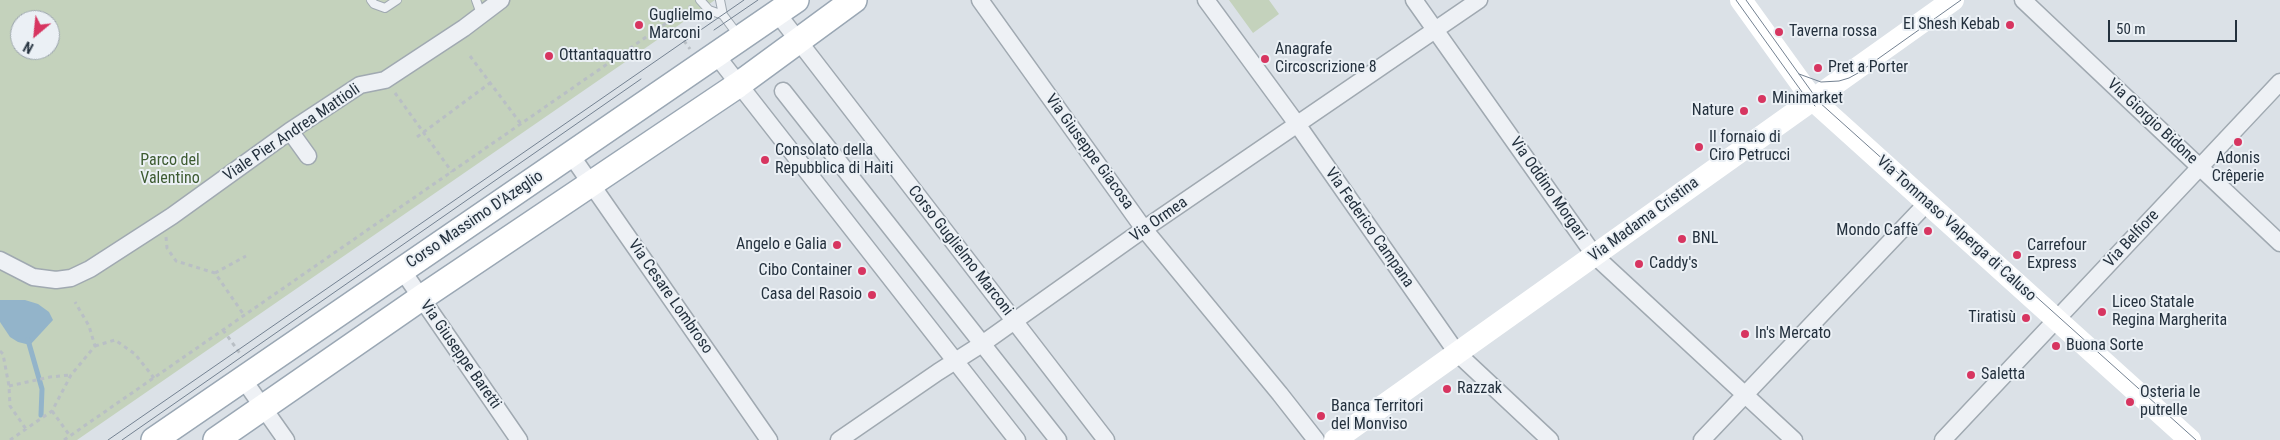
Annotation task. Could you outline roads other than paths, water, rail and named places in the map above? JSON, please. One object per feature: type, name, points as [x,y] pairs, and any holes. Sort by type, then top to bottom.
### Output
[{"type":"main road","points":[[216,440],[421,298],[738,85],[854,0]]},
{"type":"main road","name":"Corso Massimo D'Azeglio","points":[[154,440],[786,7]]},
{"type":"street","name":"Viale Pier Andrea Mattioli","points":[[0,260],[33,277],[56,280],[71,278],[90,269],[172,216],[290,131],[360,85],[385,80],[464,28],[479,7],[501,0]]},
{"type":"street","name":"Via Giuseppe Giacosa","points":[[980,0],[1144,229],[1316,440]]},
{"type":"street","name":"Via Federico Campana","points":[[1206,0],[1297,124],[1457,353],[1550,440]]},
{"type":"street","name":"Via Oddino Morgari","points":[[1414,0],[1595,256],[1794,440]]},
{"type":"street","name":"Via Ormea","points":[[839,440],[1015,322],[1144,229],[1478,0]]},
{"type":"street","name":"Via Tommaso Valperga di Caluso","points":[[1741,0],[1813,100],[2190,440]]},
{"type":"street","name":"Via Madama Cristina","points":[[1335,440],[1953,0]]},
{"type":"street","name":"Via Giorgio Bidone","points":[[2023,0],[2280,243]]},
{"type":"street","name":"Corso Guglielmo Marconi","points":[[786,7],[798,41],[1106,440]]},
{"type":"street","points":[[716,55],[1017,440]]},
{"type":"street","name":"Via Belfiore","points":[[1943,440],[2280,82]]},
{"type":"street","points":[[783,90],[1058,440]]},
{"type":"street","points":[[290,131],[308,156]]},
{"type":"street","name":"Via Cesare Lombroso","points":[[571,155],[769,440]]},
{"type":"street","points":[[1702,440],[1926,202]]},
{"type":"street","name":"Via Giuseppe Baretti","points":[[402,270],[519,440]]},
{"type":"street","points":[[243,379],[286,440]]},
{"type":"lane","points":[[371,0],[374,4],[385,8],[397,0]]},
{"type":"lane","points":[[700,0],[709,10],[723,15]]},
{"type":"lane","points":[[720,0],[723,15],[741,38]]},
{"type":"water","points":[[0,300],[25,300],[38,304],[49,312],[53,320],[30,345],[18,342],[10,337],[0,322]]},
{"type":"waterway","points":[[28,340],[42,389],[41,415]]},
{"type":"tram line","points":[[108,440],[744,0]]},
{"type":"tram line","points":[[714,30],[758,0]]},
{"type":"tram line","points":[[1736,0],[1802,92],[1815,106]]},
{"type":"tram line","points":[[1746,0],[1819,102],[2196,440]]},
{"type":"tram line","points":[[1799,74],[1821,82],[1839,81],[1849,78],[1961,0]]},
{"type":"tram line","points":[[122,440],[641,79]]},
{"type":"place","name":"Guglielmo Marconi","points":[[639,25]]},
{"type":"place","name":"El Shesh Kebab","points":[[2010,25]]},
{"type":"place","name":"Taverna rossa","points":[[1779,32]]},
{"type":"place","name":"Ottantaquattro","points":[[549,56]]},
{"type":"place","name":"Anagrafe Circoscrizione 8","points":[[1265,59]]},
{"type":"place","name":"Pret a Porter","points":[[1818,68]]},
{"type":"place","name":"Minimarket","points":[[1762,99]]},
{"type":"place","name":"Nature","points":[[1744,111]]},
{"type":"place","name":"Adonis Crêperie","points":[[2238,142]]},
{"type":"place","name":"Il fornaio di Ciro Petrucci","points":[[1699,147]]},
{"type":"place","name":"Consolato della Repubblica di Haiti","points":[[765,160]]},
{"type":"place","name":"Mondo Caffè","points":[[1928,231]]},
{"type":"place","name":"BNL","points":[[1682,239]]},
{"type":"place","name":"Angelo e Galia","points":[[837,245]]},
{"type":"place","name":"Carrefour Express","points":[[2017,255]]},
{"type":"place","name":"Caddy's","points":[[1639,264]]},
{"type":"place","name":"Cibo Container","points":[[862,271]]},
{"type":"place","name":"Casa del Rasoio","points":[[872,295]]},
{"type":"place","name":"Liceo Statale Regina Margherita","points":[[2102,312]]},
{"type":"place","name":"Tiratisù","points":[[2026,318]]},
{"type":"place","name":"In's Mercato","points":[[1745,334]]},
{"type":"place","name":"Buona Sorte","points":[[2056,346]]},
{"type":"place","name":"Saletta","points":[[1971,375]]},
{"type":"place","name":"Razzak","points":[[1447,389]]},
{"type":"place","name":"Osteria le putrelle","points":[[2130,402]]},
{"type":"place","name":"Banca Territori del Monviso","points":[[1321,416]]},
{"type":"park label","name":"Parco del Valentino","points":[[170,170]]}]
